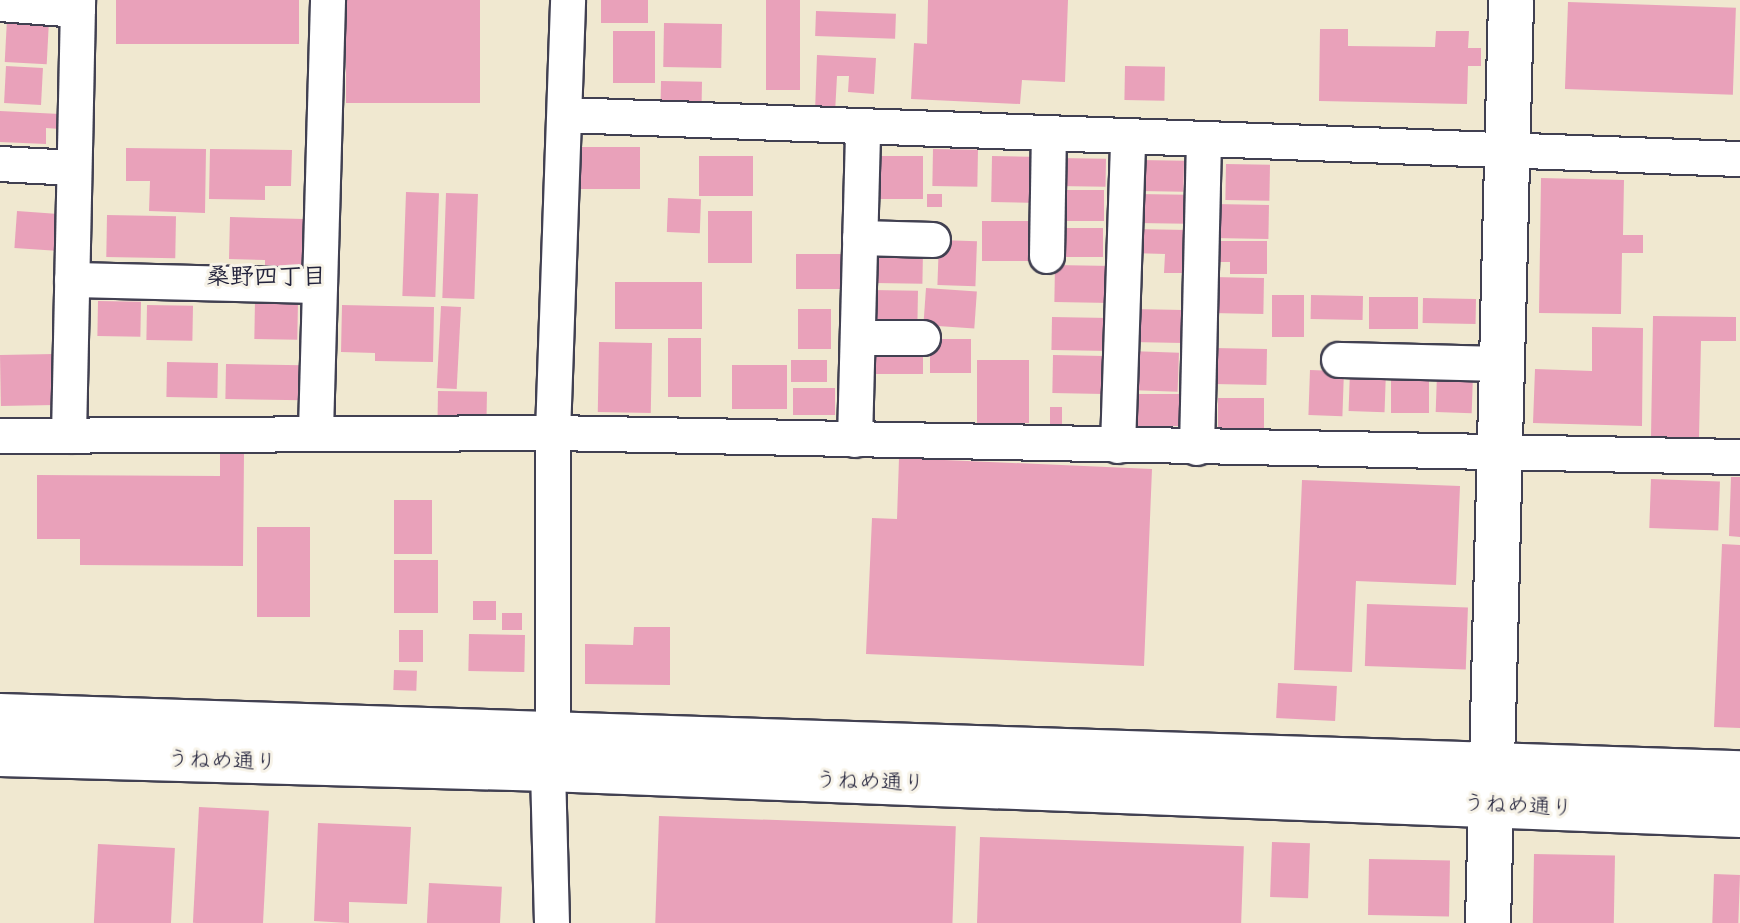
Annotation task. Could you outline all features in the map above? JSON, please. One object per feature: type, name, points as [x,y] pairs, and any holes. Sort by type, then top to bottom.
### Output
[{"type":"street","points":[[316,431],[328,0]]},
{"type":"street","points":[[552,923],[553,433],[568,0]]},
{"type":"street","points":[[1488,923],[1511,0]]},
{"type":"street","points":[[0,4],[78,5],[69,436]]},
{"type":"street","points":[[566,115],[1505,153],[1740,159]]},
{"type":"street","points":[[855,440],[863,127]]},
{"type":"street","points":[[1047,256],[1049,134]]},
{"type":"street","points":[[1118,446],[1128,138]]},
{"type":"street","points":[[1197,448],[1204,141]]},
{"type":"street","points":[[0,164],[74,168]]},
{"type":"street","points":[[860,238],[933,240]]},
{"type":"street","points":[[72,280],[320,286]]},
{"type":"street","points":[[858,338],[923,338]]},
{"type":"street","points":[[1339,360],[1503,364]]},
{"type":"street","points":[[0,436],[316,431],[553,433],[1502,455],[1740,457]]},
{"type":"street","name":"うねめ通り","points":[[0,716],[550,751]]},
{"type":"street","name":"うねめ通り","points":[[0,754],[550,751],[1040,753],[1491,782],[1740,815]]},
{"type":"street","name":"うねめ通り","points":[[1491,782],[1740,773]]},
{"type":"building","points":[[116,0],[299,0],[299,44],[116,44]]},
{"type":"building","points":[[346,0],[480,0],[480,103],[346,103]]},
{"type":"building","points":[[601,0],[648,0],[648,23],[601,23]]},
{"type":"building","points":[[766,0],[800,0],[800,90],[766,90]]},
{"type":"building","points":[[928,0],[1068,0],[1065,82],[1022,80],[1020,104],[911,99],[914,43],[927,44]]},
{"type":"building","points":[[1568,2],[1736,8],[1733,95],[1565,89]]},
{"type":"building","points":[[816,11],[896,14],[895,39],[815,36]]},
{"type":"building","points":[[7,19],[49,21],[47,64],[5,62]]},
{"type":"building","points":[[664,23],[722,24],[721,68],[663,67]]},
{"type":"building","points":[[1320,29],[1348,29],[1348,46],[1435,47],[1436,31],[1469,31],[1468,48],[1481,48],[1481,66],[1468,66],[1467,104],[1319,101]]},
{"type":"building","points":[[613,31],[655,31],[655,83],[613,83]]},
{"type":"building","points":[[817,55],[876,58],[874,94],[848,92],[849,76],[837,76],[835,113],[815,112]]},
{"type":"building","points":[[6,66],[43,68],[41,105],[4,103]]},
{"type":"building","points":[[1125,66],[1165,67],[1164,101],[1124,100]]},
{"type":"building","points":[[661,81],[702,82],[701,113],[660,112]]},
{"type":"building","points":[[0,111],[60,114],[60,129],[46,128],[46,144],[0,142]]},
{"type":"building","points":[[579,147],[640,147],[640,189],[579,189]]},
{"type":"building","points":[[126,148],[206,149],[205,213],[149,211],[150,181],[126,181]]},
{"type":"building","points":[[210,149],[292,150],[291,186],[265,186],[265,200],[209,199]]},
{"type":"building","points":[[933,149],[978,150],[977,187],[932,186]]},
{"type":"building","points":[[699,156],[753,156],[753,196],[699,196]]},
{"type":"building","points":[[872,156],[923,156],[923,199],[872,199]]},
{"type":"building","points":[[992,156],[1043,157],[1042,203],[991,202]]},
{"type":"building","points":[[1057,158],[1106,159],[1106,187],[1057,186]]},
{"type":"building","points":[[1140,160],[1184,161],[1183,192],[1139,191]]},
{"type":"building","points":[[1226,164],[1270,165],[1269,201],[1225,200]]},
{"type":"building","points":[[1541,178],[1624,180],[1623,235],[1643,235],[1643,253],[1622,253],[1621,314],[1539,313]]},
{"type":"building","points":[[1057,190],[1104,190],[1104,221],[1057,221]]},
{"type":"building","points":[[406,192],[439,193],[435,297],[402,296]]},
{"type":"building","points":[[446,193],[478,194],[474,299],[442,298]]},
{"type":"building","points":[[927,194],[942,194],[942,207],[927,207]]},
{"type":"building","points":[[1138,194],[1187,195],[1186,224],[1137,223]]},
{"type":"building","points":[[668,198],[701,199],[700,233],[667,232]]},
{"type":"building","points":[[1214,204],[1269,205],[1268,239],[1213,238]]},
{"type":"building","points":[[17,211],[62,214],[59,251],[14,248]]},
{"type":"building","points":[[708,211],[752,211],[752,263],[708,263]]},
{"type":"building","points":[[107,215],[176,216],[175,258],[106,257]]},
{"type":"building","points":[[230,217],[304,219],[303,276],[265,275],[265,260],[229,259]]},
{"type":"building","points":[[982,221],[1038,221],[1038,261],[982,261]]},
{"type":"building","points":[[1054,228],[1103,228],[1103,257],[1054,257]]},
{"type":"building","points":[[1131,229],[1188,230],[1187,273],[1164,273],[1165,254],[1131,253]]},
{"type":"building","points":[[939,240],[977,241],[975,286],[937,285]]},
{"type":"building","points":[[1215,241],[1267,241],[1267,274],[1230,274],[1230,262],[1214,262]]},
{"type":"building","points":[[876,250],[923,251],[922,284],[875,283]]},
{"type":"building","points":[[796,254],[848,254],[848,289],[796,289]]},
{"type":"building","points":[[1055,265],[1112,266],[1111,303],[1054,302]]},
{"type":"building","points":[[1212,277],[1264,278],[1263,314],[1211,313]]},
{"type":"building","points":[[615,282],[702,282],[702,329],[615,329]]},
{"type":"building","points":[[926,288],[977,292],[974,328],[923,325]]},
{"type":"building","points":[[872,290],[918,291],[917,323],[871,322]]},
{"type":"building","points":[[1272,295],[1304,295],[1304,337],[1272,337]]},
{"type":"building","points":[[1311,295],[1363,296],[1363,320],[1311,319]]},
{"type":"building","points":[[1369,297],[1418,297],[1418,329],[1369,329]]},
{"type":"building","points":[[1423,298],[1476,299],[1476,324],[1423,323]]},
{"type":"building","points":[[255,300],[298,301],[297,340],[254,339]]},
{"type":"building","points":[[98,301],[141,302],[140,337],[97,336]]},
{"type":"building","points":[[147,305],[193,306],[192,341],[146,340]]},
{"type":"building","points":[[342,305],[434,307],[433,362],[375,361],[375,353],[341,352]]},
{"type":"building","points":[[441,306],[461,307],[457,389],[437,388]]},
{"type":"building","points":[[798,309],[831,309],[831,349],[798,349]]},
{"type":"building","points":[[1132,309],[1183,310],[1182,343],[1131,342]]},
{"type":"building","points":[[1653,316],[1736,317],[1736,341],[1701,341],[1699,438],[1651,437]]},
{"type":"building","points":[[1052,317],[1110,318],[1109,351],[1051,350]]},
{"type":"building","points":[[1592,327],[1643,328],[1642,426],[1533,423],[1535,369],[1592,371]]},
{"type":"building","points":[[668,338],[701,338],[701,397],[668,397]]},
{"type":"building","points":[[930,339],[971,339],[971,373],[930,373]]},
{"type":"building","points":[[599,342],[652,343],[651,413],[598,412]]},
{"type":"building","points":[[1214,348],[1267,349],[1266,385],[1213,384]]},
{"type":"building","points":[[872,349],[923,349],[923,374],[872,374]]},
{"type":"building","points":[[1130,351],[1179,353],[1178,392],[1129,390]]},
{"type":"building","points":[[54,354],[55,405],[1,406],[0,355]]},
{"type":"building","points":[[1053,355],[1104,356],[1103,394],[1052,393]]},
{"type":"building","points":[[791,360],[827,360],[827,382],[791,382]]},
{"type":"building","points":[[977,360],[1029,360],[1029,423],[977,423]]},
{"type":"building","points":[[167,362],[218,363],[217,398],[166,397]]},
{"type":"building","points":[[226,364],[303,365],[302,400],[225,399]]},
{"type":"building","points":[[732,365],[787,365],[787,409],[732,409]]},
{"type":"building","points":[[1310,370],[1344,371],[1342,416],[1308,415]]},
{"type":"building","points":[[1350,370],[1386,371],[1385,412],[1349,411]]},
{"type":"building","points":[[1437,374],[1473,375],[1472,413],[1436,412]]},
{"type":"building","points":[[1391,376],[1429,376],[1429,413],[1391,413]]},
{"type":"building","points":[[793,388],[835,388],[835,415],[793,415]]},
{"type":"building","points":[[438,391],[487,392],[486,425],[437,424]]},
{"type":"building","points":[[1135,394],[1185,394],[1185,426],[1135,426]]},
{"type":"building","points":[[1218,398],[1264,398],[1264,434],[1218,434]]},
{"type":"building","points":[[1050,407],[1062,407],[1062,431],[1050,431]]},
{"type":"building","points":[[220,453],[244,454],[243,566],[80,565],[80,539],[37,539],[37,475],[220,476]]},
{"type":"building","points":[[899,458],[1152,469],[1144,666],[866,654],[872,518],[897,519]]},
{"type":"building","points":[[1731,477],[1740,477],[1740,537],[1729,536]]},
{"type":"building","points":[[1651,479],[1720,481],[1718,530],[1649,528]]},
{"type":"building","points":[[1302,480],[1460,486],[1456,585],[1356,581],[1352,672],[1294,670]]},
{"type":"building","points":[[394,500],[432,500],[432,554],[394,554]]},
{"type":"building","points":[[257,527],[310,527],[310,617],[257,617]]},
{"type":"building","points":[[1722,544],[1740,545],[1740,728],[1714,727]]},
{"type":"building","points":[[394,560],[438,560],[438,613],[394,613]]},
{"type":"building","points":[[473,601],[496,601],[496,620],[473,620]]},
{"type":"building","points":[[1367,604],[1468,608],[1466,669],[1365,666]]},
{"type":"building","points":[[502,613],[522,613],[522,630],[502,630]]},
{"type":"building","points":[[634,627],[670,627],[670,685],[585,684],[585,644],[633,645]]},
{"type":"building","points":[[399,630],[423,630],[423,662],[399,662]]},
{"type":"building","points":[[469,634],[525,635],[524,672],[468,671]]},
{"type":"building","points":[[394,670],[417,671],[416,691],[393,690]]},
{"type":"building","points":[[1278,683],[1337,686],[1335,721],[1276,718]]},
{"type":"building","points":[[199,807],[269,811],[263,923],[193,923]]},
{"type":"building","points":[[659,816],[956,826],[952,923],[655,923]]},
{"type":"building","points":[[318,823],[411,827],[407,904],[349,902],[349,923],[314,921]]},
{"type":"building","points":[[980,837],[1244,846],[1241,923],[977,923]]},
{"type":"building","points":[[1272,842],[1310,843],[1308,898],[1270,897]]},
{"type":"building","points":[[98,844],[175,848],[171,923],[94,923]]},
{"type":"building","points":[[1534,854],[1615,855],[1614,923],[1533,923]]},
{"type":"building","points":[[1369,859],[1450,860],[1449,916],[1368,915]]},
{"type":"building","points":[[1714,874],[1740,875],[1738,923],[1712,923]]},
{"type":"building","points":[[429,883],[502,887],[500,923],[427,923]]},
{"type":"district","name":"桑野四丁目","points":[[266,277]]}]
